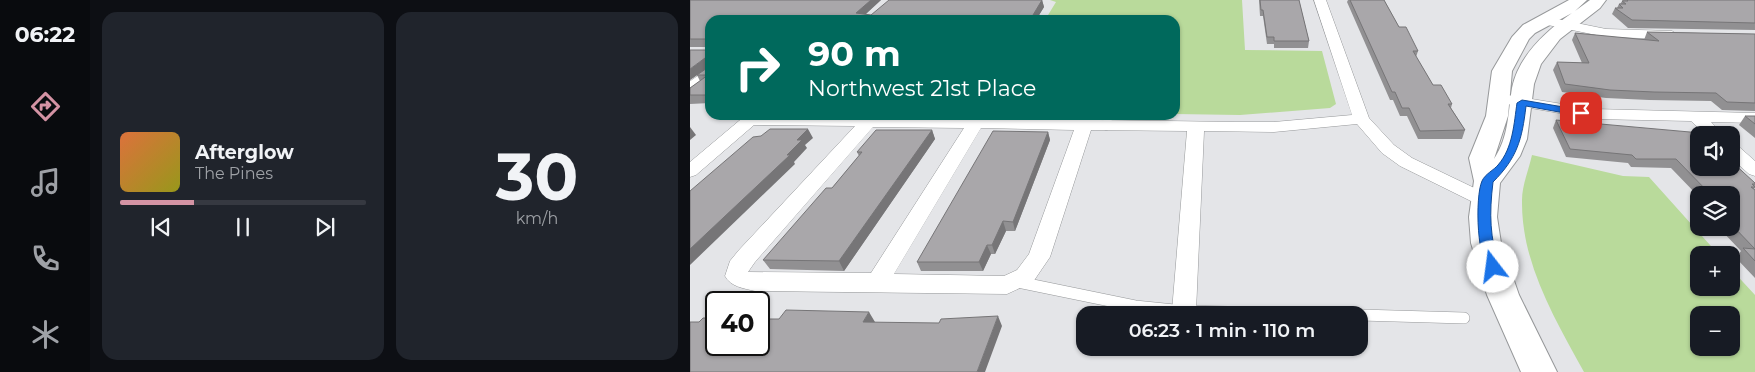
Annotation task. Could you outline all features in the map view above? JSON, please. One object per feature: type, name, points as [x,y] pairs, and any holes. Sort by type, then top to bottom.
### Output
[{"type":"street","points":[[1320,0],[1361,119],[1388,149],[1406,162],[1485,191]]},
{"type":"street","points":[[1485,191],[1512,151],[1518,134],[1522,90],[1530,66],[1543,47],[1555,23],[1579,0]]},
{"type":"street","points":[[1539,372],[1503,295],[1486,243],[1485,191],[1481,158],[1497,116],[1502,71],[1521,37],[1529,29],[1555,23],[1594,5],[1598,0]]},
{"type":"street","points":[[1555,23],[1606,33],[1688,35]]},
{"type":"street","points":[[1498,98],[1592,114],[1755,118]]},
{"type":"street","points":[[1696,117],[1706,126]]},
{"type":"street","points":[[810,120],[1084,125],[1107,120],[1196,127],[1274,127],[1361,119]]},
{"type":"street","points":[[690,171],[751,120]]},
{"type":"street","points":[[868,122],[747,256],[738,267],[736,276],[755,282],[877,282],[994,286],[1016,282],[1029,272],[1039,257],[1084,125]]},
{"type":"street","points":[[877,282],[975,124]]},
{"type":"street","points":[[1184,306],[1196,127]]},
{"type":"street","points":[[1740,157],[1755,170]]},
{"type":"lane","points":[[690,85],[705,74]]},
{"type":"lane","points":[[1016,282],[1135,306]]},
{"type":"lane","points":[[1368,315],[1464,318]]},
{"type":"green space","points":[[1050,0],[1242,0],[1245,50],[1322,51],[1336,104],[1330,108],[1240,115],[1180,114],[1180,15],[1048,15],[1056,2]]},
{"type":"green space","points":[[1532,155],[1623,176],[1649,177],[1690,223],[1690,236],[1702,236],[1711,246],[1690,246],[1690,296],[1740,296],[1740,279],[1755,295],[1755,372],[1584,372],[1551,311],[1527,246],[1523,223],[1522,194]]},
{"type":"building","points":[[690,0],[871,0],[856,13],[871,15],[705,15],[705,39],[690,39]]},
{"type":"building","points":[[889,0],[1042,0],[1033,15],[871,15]]},
{"type":"building","points":[[1260,0],[1299,0],[1309,41],[1274,41],[1274,37],[1267,37]]},
{"type":"building","points":[[1350,0],[1384,0],[1399,27],[1406,27],[1418,51],[1413,51],[1433,85],[1441,85],[1452,104],[1448,104],[1465,130],[1420,131],[1409,108],[1402,108],[1395,92],[1392,92]]},
{"type":"building","points":[[1755,0],[1755,23],[1632,20],[1615,8],[1623,8],[1619,4],[1626,4],[1622,1]]},
{"type":"building","points":[[1647,32],[1755,34],[1755,103],[1727,102],[1716,93],[1610,90],[1565,84],[1557,62],[1589,63],[1575,33],[1659,41]]},
{"type":"building","points":[[690,50],[705,50],[705,58],[690,69]]},
{"type":"building","points":[[705,69],[705,75],[697,75]]},
{"type":"building","points":[[705,77],[705,95],[690,95],[690,88]]},
{"type":"building","points":[[1745,116],[1755,116],[1755,124]]},
{"type":"building","points":[[1556,120],[1690,132],[1690,173],[1676,159],[1636,159],[1632,155],[1570,149]]},
{"type":"building","points":[[770,129],[808,129],[797,140],[802,140],[787,155],[790,155],[690,249],[690,191],[753,137],[761,136]]},
{"type":"building","points":[[876,130],[932,130],[839,261],[763,260],[826,188],[832,188],[862,152],[857,152]]},
{"type":"building","points":[[993,131],[1048,132],[1013,222],[1003,221],[992,245],[987,245],[979,262],[917,262]]},
{"type":"building","points":[[1740,169],[1755,183],[1752,184],[1755,187],[1751,187],[1755,190],[1755,249],[1740,233],[1740,186],[1702,186],[1693,176],[1740,176]]},
{"type":"building","points":[[1743,248],[1755,249],[1755,261]]},
{"type":"building","points":[[786,310],[869,312],[863,322],[939,323],[941,319],[998,316],[977,372],[690,372],[690,322],[699,322],[705,318],[705,356],[770,356],[770,319],[779,319]]},
{"type":"route","points":[[1493,267],[1486,243],[1483,217],[1487,181],[1504,165],[1512,151],[1518,134],[1522,103],[1581,113]]}]
